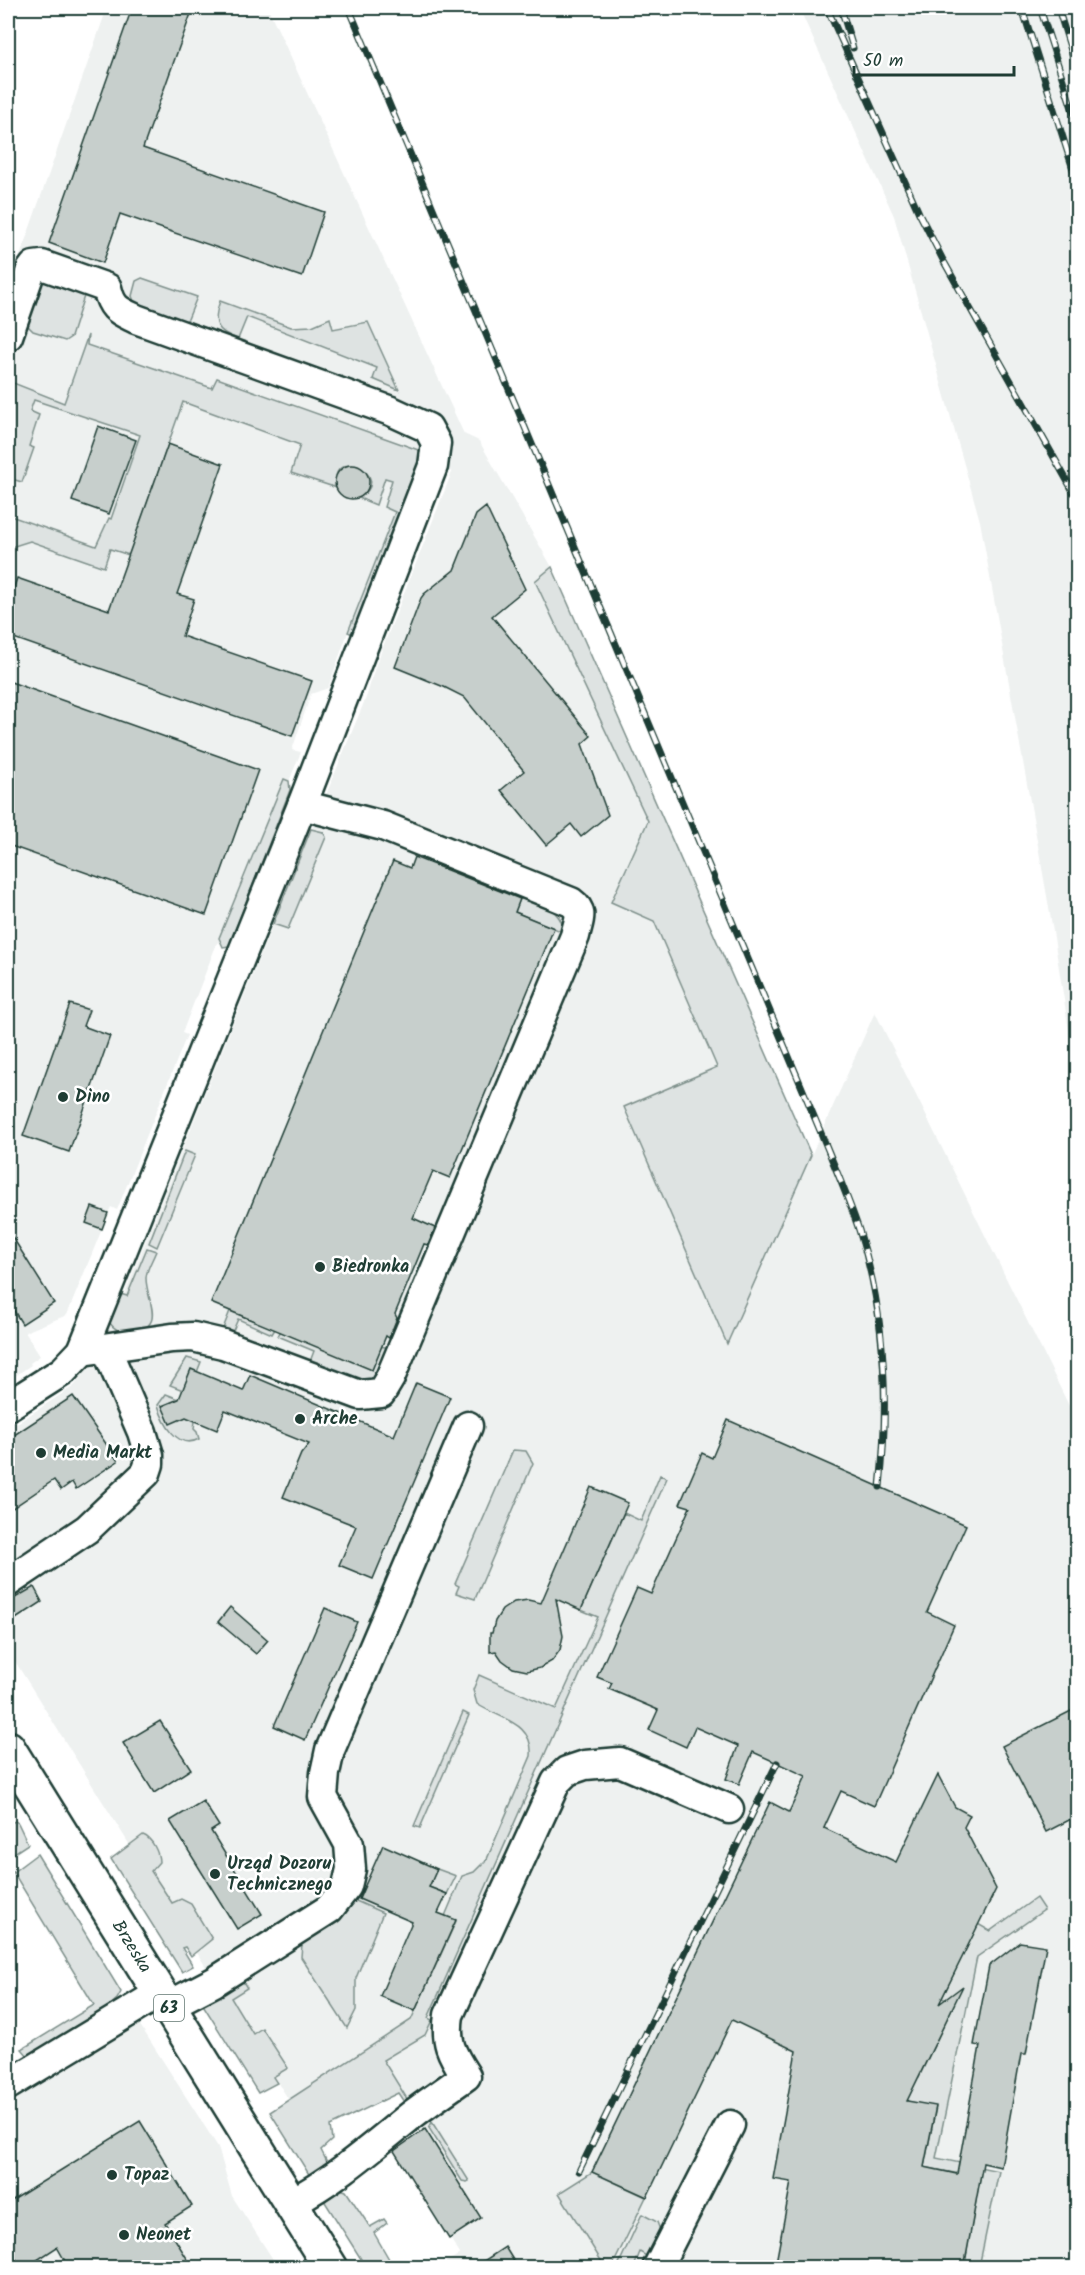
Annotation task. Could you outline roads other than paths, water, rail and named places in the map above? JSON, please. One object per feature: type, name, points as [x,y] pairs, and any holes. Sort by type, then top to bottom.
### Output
[{"type":"main road","name":"Brzeska","points":[[8,1748],[331,2268]]},
{"type":"lane","points":[[8,336],[31,270],[34,266],[42,265],[107,288],[110,302],[117,309],[136,319],[391,411],[428,428],[436,443],[433,466],[94,1350],[147,1447],[149,1464],[146,1473],[87,1529],[8,1582]]},
{"type":"lane","points":[[8,1406],[94,1350],[172,1338],[193,1337],[223,1344],[360,1395],[381,1393],[390,1378],[575,936],[580,913],[578,907],[571,902],[390,829],[302,805]]},
{"type":"lane","points":[[8,2085],[164,1999],[214,1982],[329,1909],[347,1886],[351,1869],[349,1844],[323,1797],[330,1750],[468,1426]]},
{"type":"lane","points":[[291,2202],[314,2190],[348,2167],[416,2112],[466,2076],[452,2054],[447,2033],[450,2015],[556,1782],[567,1771],[585,1765],[620,1762],[729,1809]]},
{"type":"lane","points":[[657,2268],[730,2125]]},
{"type":"railway","points":[[349,8],[855,1218],[875,1293],[883,1357],[884,1422],[880,1487]]},
{"type":"railway","points":[[827,8],[919,213],[1078,500]]},
{"type":"railway","points":[[841,8],[853,48]]},
{"type":"railway","points":[[1022,8],[1078,185]]},
{"type":"railway","points":[[1040,8],[1078,127]]},
{"type":"railway","points":[[1058,8],[1078,73]]},
{"type":"railway","points":[[579,2171],[777,1763]]},
{"type":"place","name":"Dino","points":[[63,1097]]},
{"type":"place","name":"Biedronka","points":[[320,1267]]},
{"type":"place","name":"Arche","points":[[300,1419]]},
{"type":"place","name":"Media Markt","points":[[41,1453]]},
{"type":"place","name":"Urząd Dozoru Technicznego","points":[[215,1874]]},
{"type":"place","name":"Topaz","points":[[112,2175]]},
{"type":"place","name":"Neonet","points":[[124,2235]]}]
